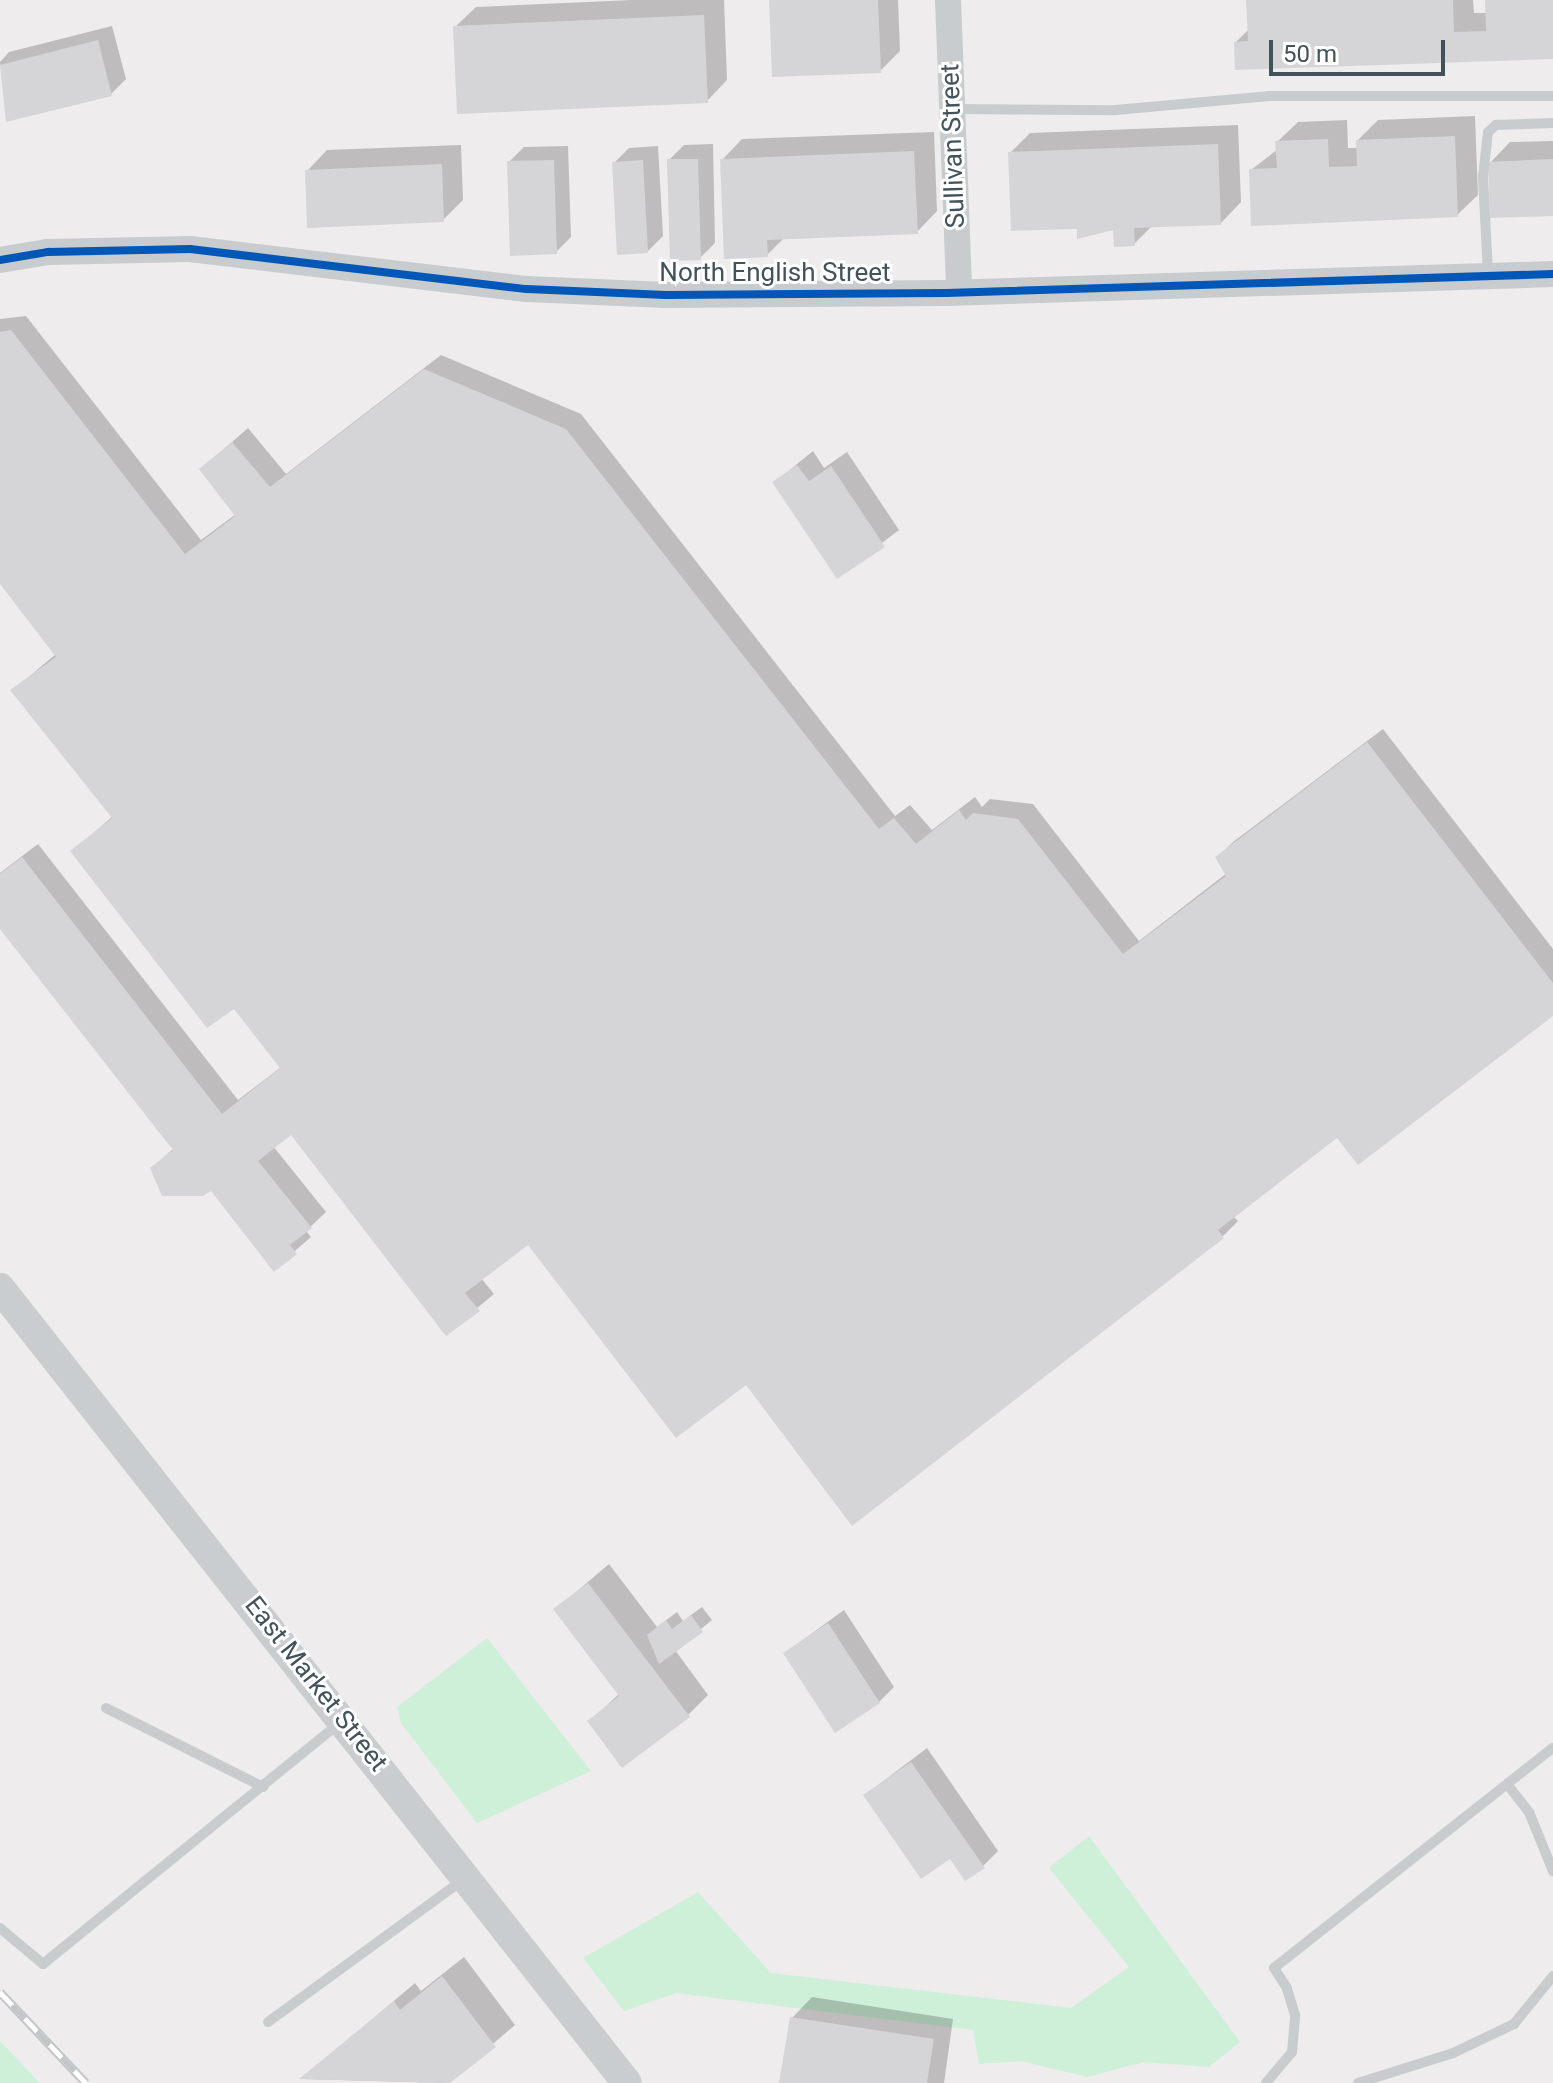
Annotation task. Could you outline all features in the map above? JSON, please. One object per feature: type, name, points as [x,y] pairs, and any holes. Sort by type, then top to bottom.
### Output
[{"type":"main road","name":"East Market Street","points":[[0,1288],[345,1720],[627,2083]]},
{"type":"street","name":"Sullivan Street","points":[[948,0],[959,292]]},
{"type":"street","name":"North English Street","points":[[0,260],[48,252],[190,249],[527,289],[666,295],[959,292],[1553,274]]},
{"type":"lane","points":[[952,109],[1116,110],[1269,96],[1553,96]]},
{"type":"lane","points":[[1488,275],[1484,142],[1496,125],[1553,123]]},
{"type":"lane","points":[[106,1708],[263,1787]]},
{"type":"lane","points":[[0,1928],[43,1964],[345,1720]]},
{"type":"lane","points":[[1266,2083],[1292,2052],[1295,2015],[1287,1988],[1274,1968],[1553,1748]]},
{"type":"lane","points":[[1507,1784],[1529,1812],[1553,1871]]},
{"type":"lane","points":[[268,2022],[467,1877]]},
{"type":"lane","points":[[1358,2083],[1453,2053],[1514,2024],[1553,1976]]},
{"type":"green space","points":[[487,1638],[591,1771],[477,1823],[401,1723],[397,1707]]},
{"type":"green space","points":[[1089,1836],[1240,2042],[1209,2067],[1144,2062],[1087,2077],[1021,2061],[979,2064],[973,2030],[676,1993],[624,2011],[583,1958],[698,1892],[771,1973],[1071,2008],[1129,1967],[1049,1868]]},
{"type":"green space","points":[[0,2041],[40,2083],[0,2083]]},
{"type":"building","points":[[769,0],[878,0],[881,73],[772,77]]},
{"type":"building","points":[[1246,0],[1453,0],[1454,32],[1486,31],[1485,0],[1553,0],[1553,59],[1235,70],[1234,42],[1248,41]]},
{"type":"building","points":[[704,15],[708,103],[457,114],[453,26]]},
{"type":"building","points":[[98,40],[112,96],[6,122],[0,65]]},
{"type":"building","points":[[1455,136],[1458,217],[1251,226],[1249,169],[1277,168],[1275,141],[1328,139],[1329,167],[1357,166],[1356,140]]},
{"type":"building","points":[[1218,144],[1221,225],[1134,228],[1135,246],[1114,247],[1113,230],[1077,239],[1077,229],[1011,231],[1008,152]]},
{"type":"building","points":[[914,151],[918,234],[767,240],[768,257],[724,259],[720,159]]},
{"type":"building","points":[[667,159],[698,159],[701,260],[670,261]]},
{"type":"building","points":[[1553,159],[1553,216],[1490,218],[1488,162]]},
{"type":"building","points":[[554,160],[557,254],[510,256],[507,161]]},
{"type":"building","points":[[643,160],[648,253],[617,255],[612,162]]},
{"type":"building","points":[[442,164],[444,222],[307,228],[305,170]]},
{"type":"building","points":[[11,330],[185,554],[235,516],[199,469],[232,442],[270,487],[424,369],[566,429],[879,829],[894,818],[916,844],[959,810],[966,820],[973,813],[1018,819],[1123,954],[1226,876],[1215,857],[1367,742],[1553,983],[1553,1016],[1358,1165],[1337,1138],[1218,1230],[1224,1238],[852,1526],[746,1385],[676,1438],[528,1245],[465,1293],[480,1311],[446,1336],[291,1135],[258,1161],[312,1228],[290,1245],[297,1254],[274,1272],[211,1191],[203,1196],[162,1196],[150,1168],[173,1150],[0,929],[0,874],[22,857],[222,1114],[280,1068],[234,1009],[207,1028],[70,851],[112,818],[10,690],[56,657],[0,584],[0,332]]},
{"type":"building","points":[[797,465],[809,481],[831,466],[885,547],[837,579],[772,482]]},
{"type":"building","points":[[588,1583],[690,1717],[622,1768],[587,1721],[619,1696],[553,1609]]},
{"type":"building","points":[[691,1615],[703,1632],[659,1664],[647,1635],[666,1620],[672,1629]]},
{"type":"building","points":[[828,1623],[880,1703],[835,1733],[783,1653]]},
{"type":"building","points":[[911,1762],[985,1868],[965,1881],[950,1859],[921,1879],[863,1795]]},
{"type":"building","points":[[442,1976],[496,2047],[450,2083],[299,2079],[394,2001],[400,2010]]},
{"type":"building","points":[[790,2017],[934,2039],[927,2083],[779,2083]]},
{"type":"railway","points":[[0,1992],[86,2083]]},
{"type":"cycle path","points":[[0,260],[48,252],[190,249],[527,289],[666,295],[946,293],[1553,274]]}]
